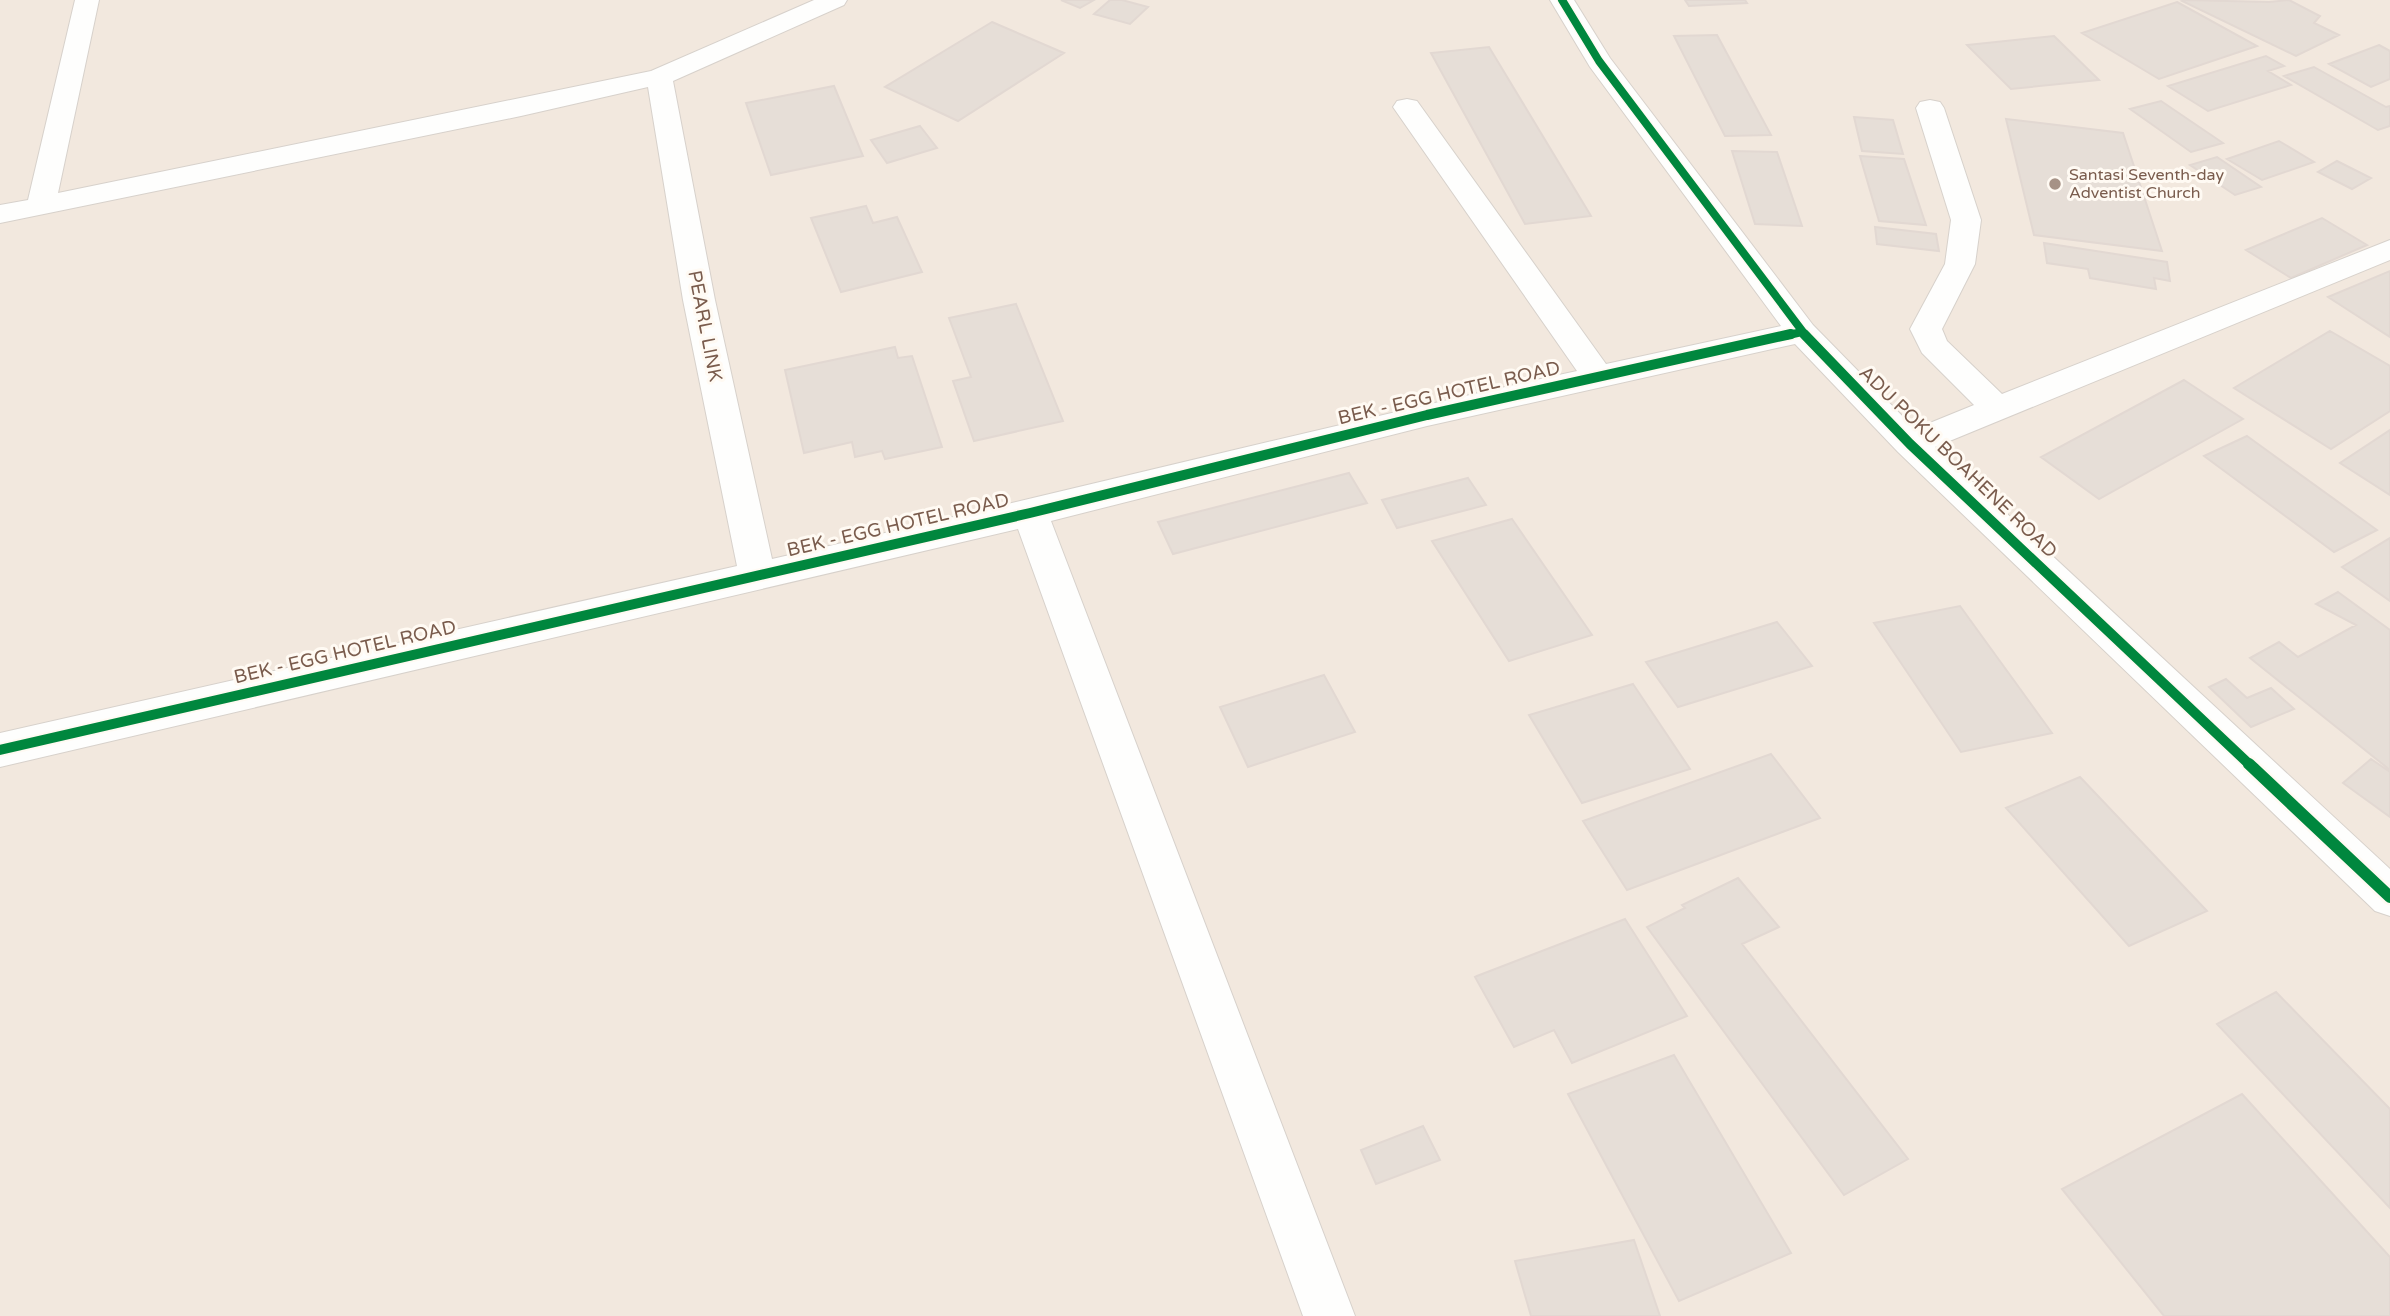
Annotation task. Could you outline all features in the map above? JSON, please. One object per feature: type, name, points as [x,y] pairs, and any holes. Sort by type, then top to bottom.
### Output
[{"type":"street","points":[[41,206],[87,0]]},
{"type":"street","points":[[0,214],[508,111],[659,77],[835,0]]},
{"type":"street","name":"ADU POKU BOAHENE ROAD","points":[[1562,0],[1599,61],[1802,332],[1910,444],[2390,897]]},
{"type":"street","name":"PEARL LINK","points":[[659,77],[699,299],[757,575]]},
{"type":"street","points":[[1407,107],[1598,377]]},
{"type":"street","points":[[1930,108],[1966,220],[1960,264],[1926,329],[1927,337],[1997,409]]},
{"type":"street","points":[[1910,444],[2390,249]]},
{"type":"street","name":"BEK - EGG HOTEL ROAD","points":[[0,750],[1030,513],[1427,415],[1802,332]]},
{"type":"street","points":[[1030,513],[1329,1316]]},
{"type":"shaded area","points":[[0,0],[2390,0],[2390,1316],[0,1316]]},
{"type":"building","points":[[1061,0],[1094,0],[1080,8]]},
{"type":"building","points":[[1110,0],[1122,0],[1148,7],[1130,24],[1094,14]]},
{"type":"building","points":[[1685,0],[1745,0],[1747,3],[1689,6]]},
{"type":"building","points":[[2289,0],[2320,16],[2314,23],[2339,35],[2296,56],[2182,1]]},
{"type":"building","points":[[2177,2],[2257,46],[2159,79],[2082,33]]},
{"type":"building","points":[[992,22],[1064,53],[958,121],[885,87]]},
{"type":"building","points":[[1717,35],[1771,135],[1725,136],[1674,36]]},
{"type":"building","points":[[2054,36],[2099,80],[2011,89],[1967,45]]},
{"type":"building","points":[[2379,45],[2390,51],[2390,79],[2371,87],[2329,64]]},
{"type":"building","points":[[1489,47],[1591,216],[1525,224],[1431,53]]},
{"type":"building","points":[[2266,56],[2284,66],[2268,71],[2291,85],[2208,111],[2168,86]]},
{"type":"building","points":[[2314,67],[2386,107],[2390,106],[2390,126],[2378,130],[2284,76]]},
{"type":"building","points":[[834,86],[863,156],[771,175],[746,103]]},
{"type":"building","points":[[2161,101],[2223,143],[2191,152],[2130,109]]},
{"type":"building","points":[[1854,117],[1893,120],[1903,154],[1862,151]]},
{"type":"building","points":[[2006,119],[2123,133],[2162,251],[2034,235]]},
{"type":"building","points":[[920,126],[937,148],[887,163],[871,140]]},
{"type":"building","points":[[2279,141],[2314,162],[2262,180],[2227,159]]},
{"type":"building","points":[[1732,151],[1777,152],[1802,226],[1755,224]]},
{"type":"building","points":[[1860,156],[1904,159],[1926,225],[1879,221]]},
{"type":"building","points":[[2217,157],[2261,187],[2235,195],[2190,165]]},
{"type":"building","points":[[2337,161],[2371,178],[2352,189],[2318,172]]},
{"type":"building","points":[[866,206],[873,223],[897,217],[922,272],[841,292],[811,218]]},
{"type":"building","points":[[2322,218],[2367,245],[2291,278],[2246,250]]},
{"type":"building","points":[[1875,227],[1936,234],[1939,251],[1877,244]]},
{"type":"building","points":[[2044,243],[2167,262],[2170,281],[2154,278],[2156,289],[2090,278],[2088,269],[2047,263]]},
{"type":"building","points":[[2390,271],[2390,337],[2328,297]]},
{"type":"building","points":[[1016,304],[1063,421],[974,441],[953,381],[971,377],[949,318]]},
{"type":"building","points":[[2330,331],[2390,366],[2390,411],[2331,449],[2234,388]]},
{"type":"building","points":[[895,347],[898,358],[912,356],[942,447],[885,459],[882,451],[855,457],[852,442],[804,453],[785,370]]},
{"type":"building","points":[[2184,380],[2243,419],[2099,499],[2041,457]]},
{"type":"building","points":[[2390,430],[2390,495],[2340,463]]},
{"type":"building","points":[[2247,436],[2377,530],[2334,552],[2204,456]]},
{"type":"building","points":[[1349,473],[1367,503],[1173,554],[1158,522]]},
{"type":"building","points":[[1468,478],[1486,505],[1397,528],[1382,500]]},
{"type":"building","points":[[1512,519],[1592,635],[1509,661],[1432,541]]},
{"type":"building","points":[[2390,538],[2390,601],[2342,567]]},
{"type":"building","points":[[2338,592],[2390,630],[2390,770],[2250,658],[2279,642],[2298,657],[2356,625],[2316,604]]},
{"type":"building","points":[[1960,606],[2052,733],[1961,752],[1874,623]]},
{"type":"building","points":[[1777,622],[1812,666],[1678,707],[1646,662]]},
{"type":"building","points":[[1324,675],[1355,732],[1248,767],[1220,707]]},
{"type":"building","points":[[2226,679],[2247,698],[2271,688],[2294,709],[2251,727],[2209,687]]},
{"type":"building","points":[[1633,684],[1690,769],[1582,803],[1529,715]]},
{"type":"building","points":[[1771,754],[1820,818],[1627,890],[1583,821]]},
{"type":"building","points":[[2371,759],[2390,772],[2390,817],[2343,783]]},
{"type":"building","points":[[2080,777],[2207,911],[2129,946],[2006,808]]},
{"type":"building","points":[[1738,878],[1779,927],[1742,944],[1908,1159],[1844,1195],[1647,927],[1685,908],[1682,905]]},
{"type":"building","points":[[1625,919],[1687,1016],[1572,1063],[1554,1030],[1514,1047],[1475,977]]},
{"type":"building","points":[[2276,992],[2390,1109],[2390,1208],[2217,1024]]},
{"type":"building","points":[[1674,1055],[1791,1253],[1679,1301],[1568,1094]]},
{"type":"building","points":[[2242,1094],[2390,1257],[2390,1316],[2164,1316],[2062,1189]]},
{"type":"building","points":[[1423,1126],[1440,1160],[1376,1184],[1361,1150]]},
{"type":"building","points":[[1634,1240],[1660,1316],[1531,1316],[1515,1261]]},
{"type":"cycle path","points":[[1562,0],[1599,61],[1802,332],[1910,444],[2390,897]]},
{"type":"cycle path","points":[[0,750],[1030,513],[1427,415],[1802,332]]},
{"type":"place","name":"Santasi Seventh-day Adventist Church","points":[[2055,184]]}]
